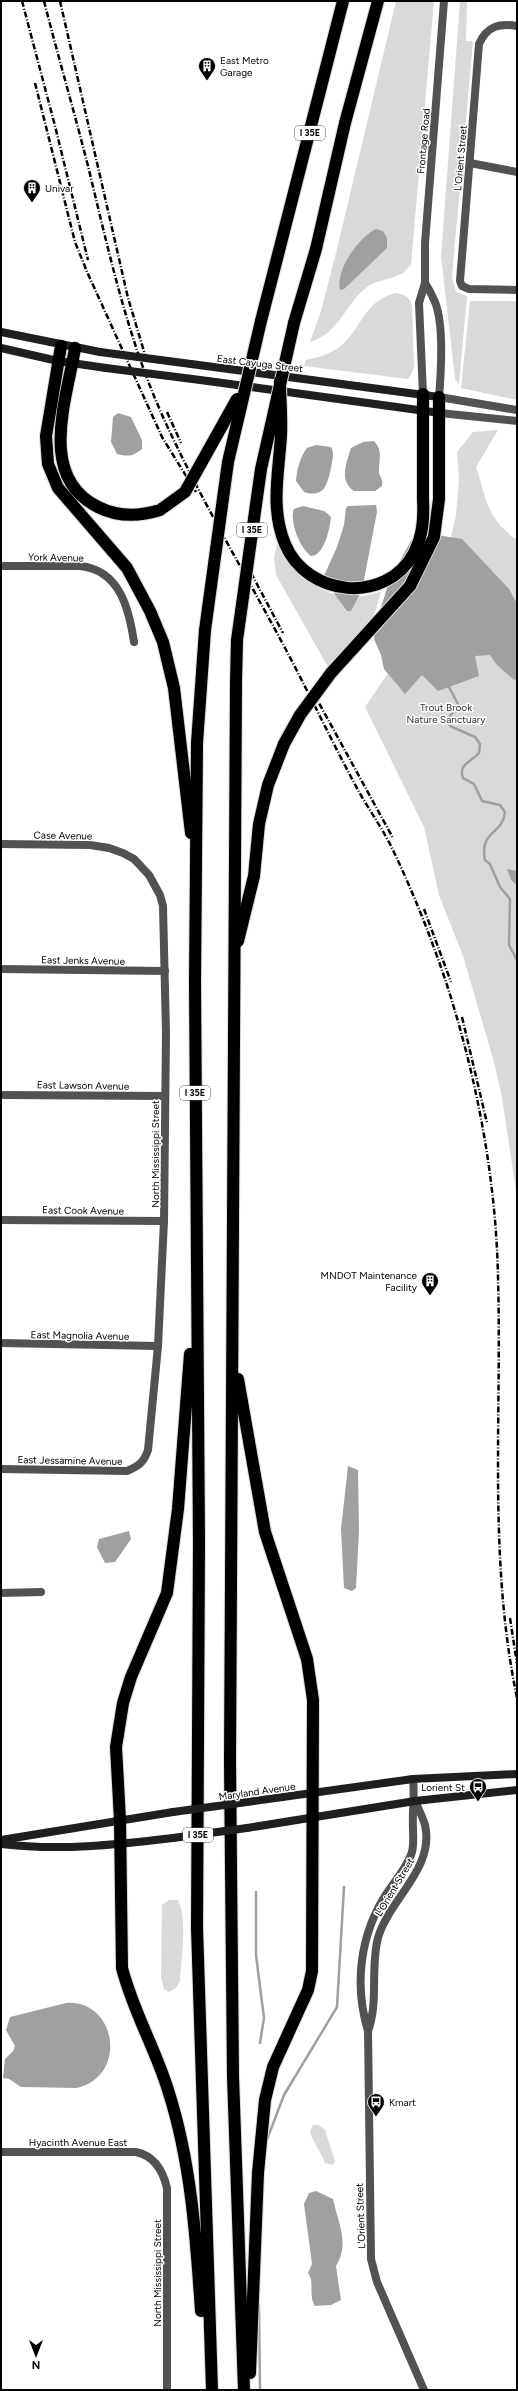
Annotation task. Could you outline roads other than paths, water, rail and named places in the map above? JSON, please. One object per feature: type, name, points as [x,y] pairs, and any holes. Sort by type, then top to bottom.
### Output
[{"type":"highway","name":"I 35E","points":[[211,2390],[197,1928],[199,1543],[197,1280],[197,743],[205,630],[228,462],[261,321],[344,1]]},
{"type":"highway","name":"I 35E","points":[[245,2390],[232,1989],[232,1336],[237,640],[254,508],[270,420],[294,323],[316,249],[345,123],[378,1]]},
{"type":"highway","points":[[61,346],[46,436],[48,464],[58,488],[126,568],[150,611],[163,642],[174,688],[197,890]]},
{"type":"highway","points":[[75,348],[59,442],[61,461],[68,479],[86,500],[102,509],[118,514],[134,516],[160,510],[185,492],[206,458],[247,380]]},
{"type":"highway","points":[[280,381],[281,435],[276,490],[277,511],[285,544],[292,557],[306,573],[337,587],[356,589],[387,580],[404,566],[417,547],[424,521],[422,394]]},
{"type":"highway","points":[[234,960],[254,876],[259,824],[268,785],[284,744],[300,715],[331,673],[410,586],[434,537],[439,499],[439,398]]},
{"type":"highway","points":[[197,1280],[183,1463],[167,1593],[131,1677],[119,1725],[116,1748],[120,1820],[122,1968],[135,2008],[168,2088],[184,2150],[190,2191],[205,2367],[211,2390]]},
{"type":"highway","points":[[232,1336],[243,1416],[265,1532],[306,1659],[311,1679],[313,1818],[312,1971],[308,1990],[273,2067],[265,2100],[258,2173],[251,2364],[245,2390]]},
{"type":"main road","name":"East Cayuga Street","points":[[1,332],[61,346],[100,352],[422,394],[439,398]]},
{"type":"main road","points":[[1,348],[58,361],[440,413]]},
{"type":"main road","name":"Maryland Avenue","points":[[1,1840],[120,1820],[413,1780],[517,1774]]},
{"type":"main road","points":[[1,1844],[33,1848],[120,1845],[255,1827],[415,1801],[517,1790]]},
{"type":"street","name":"Frontage Road","points":[[422,394],[419,303],[425,282],[425,244],[444,1]]},
{"type":"street","name":"L'Orient Street","points":[[517,26],[500,24],[486,32],[478,49],[460,277],[462,286],[473,290],[517,290]]},
{"type":"street","points":[[470,164],[517,172]]},
{"type":"street","name":"Frontage Road","points":[[425,282],[436,303],[441,369],[439,398]]},
{"type":"street","name":"East Cayuga Street","points":[[439,398],[517,410]]},
{"type":"street","points":[[440,413],[517,421]]},
{"type":"street","name":"York Avenue","points":[[1,566],[80,566],[93,567],[102,572],[119,590],[130,615],[134,642]]},
{"type":"street","name":"Case Avenue","points":[[1,844],[90,845],[109,848],[123,853]]},
{"type":"street","name":"North Mississippi Street","points":[[123,853],[142,866],[160,895],[164,917],[164,1221],[158,1346],[148,1450],[144,1460],[137,1467]]},
{"type":"street","name":"East Jenks Avenue","points":[[1,969],[165,971]]},
{"type":"street","name":"East Lawson Avenue","points":[[1,1094],[165,1096]]},
{"type":"street","name":"East Cook Avenue","points":[[1,1220],[164,1221]]},
{"type":"street","name":"East Magnolia Avenue","points":[[1,1343],[158,1346]]},
{"type":"street","name":"East Jessamine Avenue","points":[[1,1469],[127,1471],[137,1467]]},
{"type":"street","points":[[1,1593],[41,1592]]},
{"type":"street","name":"L'Orient Street","points":[[413,1780],[415,1801],[412,1851],[401,1873],[374,1915],[366,1936],[362,1956],[364,2016],[368,2030],[369,2242],[371,2259],[377,2282],[424,2390]]},
{"type":"street","name":"L'Orient Street","points":[[368,2030],[374,2015],[374,1974],[378,1938],[384,1921],[411,1880],[424,1852],[426,1840],[425,1825],[415,1801]]},
{"type":"street","name":"Hyacinth Avenue East","points":[[1,2152],[136,2152],[153,2159]]},
{"type":"street","name":"North Mississippi Street","points":[[153,2159],[164,2176],[167,2188],[167,2390]]},
{"type":"waterway","points":[[449,687],[459,706],[448,718],[450,726],[475,737],[480,744],[479,753],[462,769],[463,778],[474,784],[482,801],[500,805],[505,812],[500,825],[485,843],[484,850],[485,860],[490,864],[500,887],[510,899],[509,945],[517,960]]},
{"type":"waterway","points":[[266,2142],[284,2095],[337,2007],[344,1887]]},
{"type":"waterway","points":[[256,1892],[256,1955],[264,2018],[260,2043]]},
{"type":"waterway","points":[[259,2305],[260,2390]]},
{"type":"railway","points":[[22,1],[88,260]]},
{"type":"railway","points":[[44,1],[83,145],[122,301],[143,367],[156,400],[197,486],[284,646],[358,790],[390,844],[428,931],[458,1021],[476,1093],[489,1166],[493,1203],[498,1277],[499,1330],[499,1541],[502,1593],[508,1646],[517,1698]]},
{"type":"railway","points":[[60,1],[128,298],[146,358]]},
{"type":"railway","points":[[35,83],[75,242],[162,437],[196,492]]},
{"type":"railway","points":[[167,412],[181,443]]},
{"type":"railway","points":[[251,573],[283,633]]},
{"type":"railway","points":[[314,694],[393,838]]},
{"type":"railway","points":[[424,909],[451,982]]},
{"type":"railway","points":[[462,1017],[487,1123]]},
{"type":"railway","points":[[510,1618],[517,1664]]},
{"type":"place","name":"East Metro Garage","points":[[207,81]]},
{"type":"place","name":"Univar","points":[[32,203]]},
{"type":"place","name":"MNDOT Maintenance Facility","points":[[430,1296]]},
{"type":"place","name":"Lorient St","points":[[478,1802]]},
{"type":"place","name":"Kmart","points":[[376,2117]]},
{"type":"park label","name":"Trout Brook Nature Sanctuary","points":[[446,712]]}]
